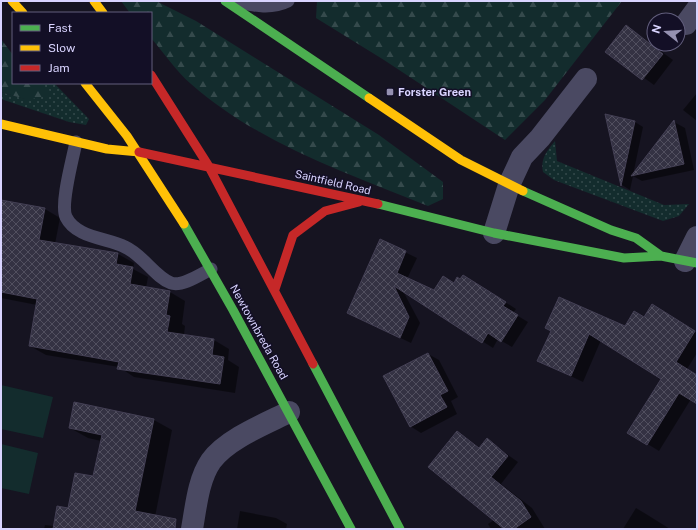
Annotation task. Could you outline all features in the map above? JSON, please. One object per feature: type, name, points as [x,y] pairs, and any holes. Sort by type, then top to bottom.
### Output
[{"type":"main road","points":[[12,1],[23,12]]},
{"type":"main road","points":[[94,1],[102,12]]},
{"type":"main road","name":"Saintfield Road","points":[[225,1],[461,160],[508,185],[597,225],[636,238],[661,256]]},
{"type":"main road","points":[[152,77],[208,165],[275,289],[400,529]]},
{"type":"main road","name":"Newtownbreda Road","points":[[86,84],[139,152],[211,269],[351,529]]},
{"type":"main road","points":[[1,118],[5,125]]},
{"type":"main road","name":"Saintfield Road","points":[[5,125],[107,149],[139,152],[208,165],[407,210],[494,233],[624,258],[661,256],[691,262]]},
{"type":"main road","points":[[275,289],[292,235],[325,211],[362,201]]},
{"type":"street","points":[[494,233],[508,185],[522,157],[540,138],[586,79]]},
{"type":"street","points":[[691,262],[697,237]]},
{"type":"street","points":[[192,529],[204,475],[211,461],[224,449],[244,435],[289,412]]},
{"type":"lane","points":[[231,1],[255,6],[277,6],[288,1]]},
{"type":"lane","points":[[76,142],[64,206],[66,218],[76,228],[89,235],[126,247],[139,256],[160,277],[172,284],[185,281],[211,269]]},
{"type":"green space","points":[[121,1],[156,1],[196,21],[379,135],[443,182],[443,199],[428,206],[304,155],[245,123],[217,105],[191,84],[175,68],[152,39],[152,12],[129,12]]},
{"type":"green space","points":[[317,1],[622,1],[545,100],[505,140],[384,60],[316,18]]},
{"type":"green space","points":[[1,39],[12,54],[12,84],[42,84],[53,94],[28,100],[1,92]]},
{"type":"green space","points":[[23,84],[55,84],[89,119],[86,125],[69,122],[1,99],[1,92],[26,99]]},
{"type":"green space","points":[[555,141],[557,161],[664,205],[689,204],[679,216],[663,221],[554,180],[543,172],[542,163],[549,148]]},
{"type":"green space","points":[[1,385],[53,397],[43,438],[1,429]]},
{"type":"green space","points":[[1,444],[38,453],[29,494],[1,488]]},
{"type":"building","points":[[626,25],[646,41],[646,52],[660,52],[663,54],[642,80],[605,52]]},
{"type":"building","points":[[605,114],[635,121],[621,186]]},
{"type":"building","points":[[674,120],[684,164],[631,176]]},
{"type":"building","points":[[1,200],[45,208],[39,240],[118,253],[116,264],[133,267],[130,284],[170,291],[166,315],[170,316],[167,332],[214,339],[212,355],[224,357],[220,384],[117,369],[119,362],[29,346],[37,299],[1,292]]},
{"type":"building","points":[[380,239],[406,251],[397,273],[434,290],[443,276],[454,283],[457,277],[460,279],[463,275],[506,302],[503,306],[518,315],[501,342],[488,333],[482,343],[394,286],[409,317],[400,338],[347,313]]},
{"type":"building","points":[[559,297],[625,326],[634,311],[644,317],[652,304],[695,331],[676,362],[697,375],[697,404],[679,393],[647,445],[627,433],[661,379],[589,334],[571,376],[537,361],[551,331],[545,328]]},
{"type":"building","points":[[428,353],[448,391],[440,395],[447,407],[410,427],[383,376]]},
{"type":"building","points":[[74,402],[154,419],[135,511],[176,519],[175,529],[53,529],[57,506],[68,508],[75,473],[93,476],[102,435],[69,428]]},
{"type":"building","points":[[457,431],[479,448],[487,438],[508,456],[491,477],[521,501],[531,517],[514,529],[504,529],[428,467]]},
{"type":"traffic: fast","points":[[225,1],[369,98]]},
{"type":"traffic: fast","points":[[523,191],[611,230],[636,238],[661,256]]},
{"type":"traffic: fast","points":[[378,204],[494,233],[624,258],[661,256],[697,263]]},
{"type":"traffic: fast","points":[[184,224],[233,310],[351,529]]},
{"type":"traffic: fast","points":[[313,364],[400,529]]},
{"type":"traffic: slow","points":[[12,1],[22,12]]},
{"type":"traffic: slow","points":[[94,1],[102,12]]},
{"type":"traffic: slow","points":[[86,84],[127,136],[184,224]]},
{"type":"traffic: slow","points":[[369,98],[461,160],[523,191]]},
{"type":"traffic: slow","points":[[1,124],[107,149],[139,152]]},
{"type":"traffic: jam","points":[[152,77],[208,165],[313,364]]},
{"type":"traffic: jam","points":[[139,152],[378,204]]},
{"type":"traffic: jam","points":[[275,289],[293,235],[325,211],[359,202]]},
{"type":"place","name":"Forster Green","points":[[390,92]]}]
